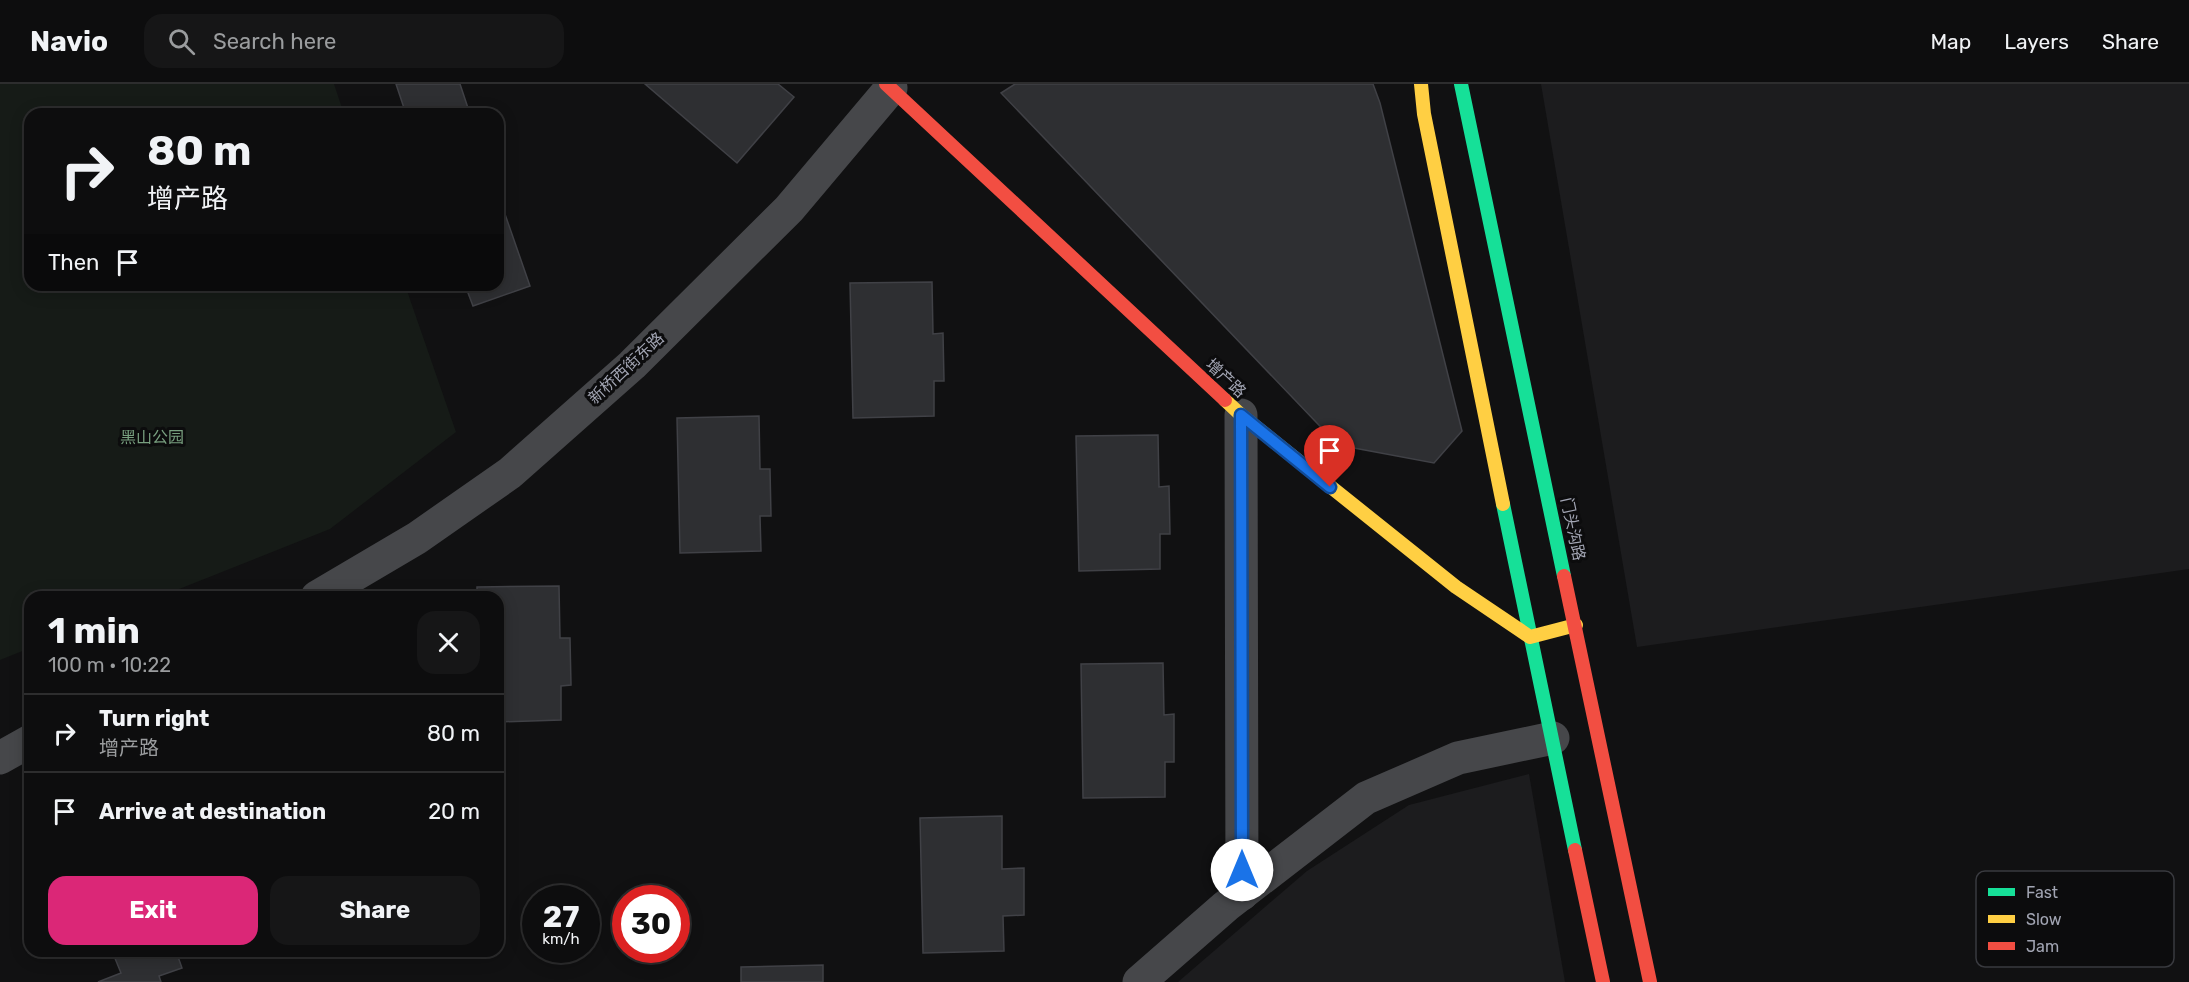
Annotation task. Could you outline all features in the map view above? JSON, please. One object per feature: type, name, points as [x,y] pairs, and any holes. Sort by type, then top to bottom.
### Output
[{"type":"main road","points":[[1421,84],[1424,114],[1530,637],[1603,982]]},
{"type":"main road","name":"门头沟路","points":[[1461,84],[1650,982]]},
{"type":"main road","name":"增产路","points":[[888,86],[1241,415],[1456,587],[1530,637]]},
{"type":"main road","points":[[1530,637],[1576,625]]},
{"type":"street","name":"新桥西街东路","points":[[327,591],[417,538],[510,473],[615,380],[789,209],[888,86]]},
{"type":"street","points":[[1241,415],[1242,894]]},
{"type":"street","points":[[1139,982],[1242,894],[1366,798],[1458,758],[1553,738]]},
{"type":"street","points":[[0,758],[24,744]]},
{"type":"shaded area","points":[[1541,84],[2189,84],[2189,569],[1637,647]]},
{"type":"shaded area","points":[[1529,774],[1565,982],[1178,982],[1307,871],[1409,805]]},
{"type":"green space","name":"黑山公园","points":[[0,84],[334,84],[342,108],[24,108],[24,291],[407,291],[456,432],[330,529],[174,591],[24,591],[24,650],[0,660]]},
{"type":"building","points":[[396,84],[460,84],[468,108],[404,108]]},
{"type":"building","points":[[645,84],[778,84],[794,97],[737,163]]},
{"type":"building","points":[[1015,84],[1373,84],[1380,103],[1462,431],[1434,463],[1338,445],[1001,93]]},
{"type":"building","points":[[504,211],[530,286],[473,306],[467,291],[504,291]]},
{"type":"building","points":[[932,282],[933,334],[943,333],[944,381],[934,381],[934,416],[853,418],[850,283]]},
{"type":"building","points":[[759,416],[760,469],[770,469],[771,516],[760,516],[761,551],[680,553],[677,418]]},
{"type":"building","points":[[1158,435],[1159,487],[1169,486],[1170,534],[1160,534],[1160,569],[1079,571],[1076,436]]},
{"type":"building","points":[[559,586],[560,638],[570,638],[571,685],[561,686],[561,720],[504,722],[504,591],[477,591],[477,587]]},
{"type":"building","points":[[1163,663],[1164,715],[1174,714],[1174,762],[1165,762],[1165,797],[1083,798],[1081,664]]},
{"type":"building","points":[[1002,816],[1002,869],[1024,868],[1024,915],[1003,916],[1004,951],[923,953],[920,818]]},
{"type":"building","points":[[114,957],[178,957],[182,968],[159,976],[161,982],[98,982],[121,973]]},
{"type":"building","points":[[823,965],[823,982],[741,982],[741,967]]},
{"type":"traffic: fast","points":[[1461,84],[1564,576]]},
{"type":"traffic: fast","points":[[1503,504],[1575,850]]},
{"type":"traffic: slow","points":[[1421,84],[1424,114],[1503,504]]},
{"type":"traffic: slow","points":[[1225,400],[1456,587],[1530,637],[1576,625]]},
{"type":"traffic: jam","points":[[886,84],[1225,400]]},
{"type":"traffic: jam","points":[[1564,576],[1650,982]]},
{"type":"traffic: jam","points":[[1575,850],[1603,982]]},
{"type":"route","points":[[1242,870],[1241,415],[1330,487]]}]
